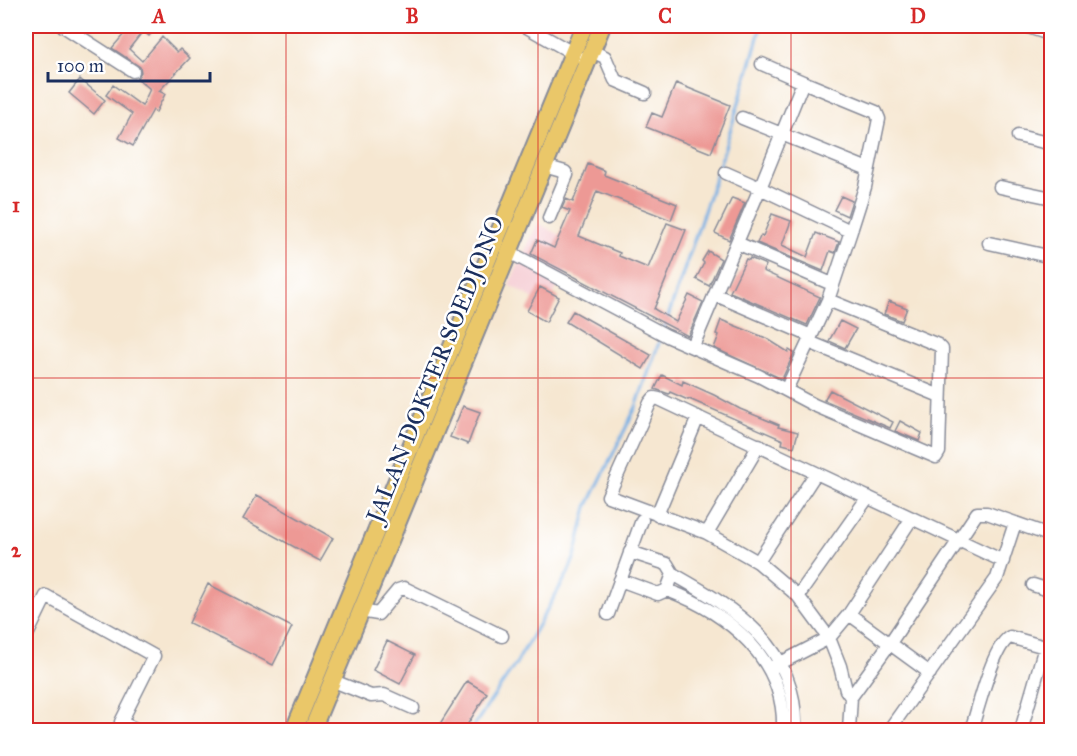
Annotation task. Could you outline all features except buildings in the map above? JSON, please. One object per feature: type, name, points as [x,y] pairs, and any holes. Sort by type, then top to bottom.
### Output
[{"type":"highway","name":"JALAN DOKTER SOEDJONO","points":[[312,730],[324,679],[435,410],[569,51],[584,26]]},
{"type":"highway","name":"JALAN DOKTER SOEDJONO","points":[[435,410],[509,252],[602,26]]},
{"type":"highway","name":"JALAN DOKTER SOEDJONO","points":[[294,730],[360,611],[425,435]]},
{"type":"street","points":[[63,26],[133,71]]},
{"type":"street","points":[[525,26],[569,51],[605,57],[615,80],[645,93]]},
{"type":"street","points":[[1025,26],[1052,35]]},
{"type":"street","points":[[762,64],[876,112],[879,118],[868,169],[828,300],[786,390]]},
{"type":"street","points":[[693,346],[802,82]]},
{"type":"street","points":[[742,118],[868,169]]},
{"type":"street","points":[[1018,136],[1052,144]]},
{"type":"street","points":[[544,166],[565,172],[567,175],[549,218]]},
{"type":"street","points":[[726,173],[850,231]]},
{"type":"street","points":[[1000,188],[1052,198]]},
{"type":"street","points":[[737,243],[832,284]]},
{"type":"street","points":[[989,243],[1052,256]]},
{"type":"street","points":[[509,252],[667,336],[693,346],[814,405],[935,457],[939,452],[942,351],[938,345],[828,300]]},
{"type":"street","points":[[716,295],[940,396]]},
{"type":"street","points":[[851,697],[846,690],[829,638],[798,596],[758,562],[707,533],[608,496],[654,398],[759,445],[1003,561]]},
{"type":"street","points":[[657,515],[698,417]]},
{"type":"street","points":[[707,533],[759,445]]},
{"type":"street","points":[[758,562],[816,473]]},
{"type":"street","points":[[798,596],[868,497]]},
{"type":"street","points":[[849,730],[851,697],[890,644],[977,513],[987,513],[1052,536]]},
{"type":"street","points":[[769,669],[829,638],[849,614],[912,518]]},
{"type":"street","points":[[608,614],[642,520]]},
{"type":"street","points":[[888,730],[997,578],[1015,523]]},
{"type":"street","points":[[630,552],[667,564],[673,574],[728,606],[753,627],[781,663],[790,689],[795,730]]},
{"type":"street","points":[[668,590],[673,574]]},
{"type":"street","points":[[620,580],[658,594],[668,590],[685,597],[722,617],[746,637],[769,669],[778,693],[783,730]]},
{"type":"street","points":[[1033,585],[1052,591]]},
{"type":"street","points":[[360,611],[378,614],[398,591],[404,588],[502,636]]},
{"type":"street","points":[[26,637],[46,596],[154,656],[119,726],[137,730]]},
{"type":"street","points":[[849,614],[930,673]]},
{"type":"street","points":[[971,730],[997,650],[1006,638],[1010,637],[1048,648],[1021,730]]},
{"type":"street","points":[[324,679],[371,696],[384,695],[413,708]]},
{"type":"shaded area","points":[[538,223],[580,246],[547,306],[509,285]]},
{"type":"waterway","points":[[663,331],[727,141],[761,26]]},
{"type":"waterway","points":[[471,730],[517,662],[568,573],[575,556],[587,507],[636,407],[661,337]]}]
